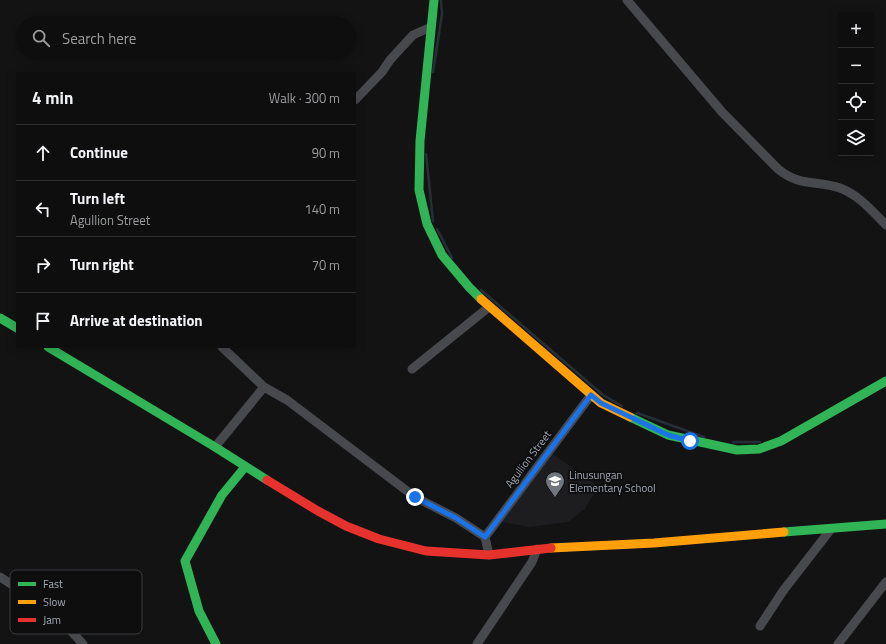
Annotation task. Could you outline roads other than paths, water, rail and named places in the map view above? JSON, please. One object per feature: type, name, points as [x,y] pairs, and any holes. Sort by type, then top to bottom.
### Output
[{"type":"street","points":[[434,0],[420,142],[419,190],[427,224],[442,254],[469,287],[489,307],[591,395],[601,403],[668,435],[737,450],[759,448],[781,442],[886,381]]},
{"type":"street","points":[[627,0],[722,112],[778,169],[787,176],[800,181],[838,188],[851,193],[886,225]]},
{"type":"street","points":[[356,99],[382,72],[390,60],[413,35],[431,27]]},
{"type":"street","points":[[412,369],[489,307]]},
{"type":"street","points":[[0,318],[16,327]]},
{"type":"street","points":[[50,348],[215,447],[318,511],[346,526],[379,539],[426,551],[489,555],[537,549],[654,543],[886,524]]},
{"type":"street","points":[[223,348],[264,386],[287,400],[415,497],[456,518],[485,537],[489,555]]},
{"type":"street","points":[[215,447],[264,386]]},
{"type":"street","name":"Agullion Street","points":[[485,537],[591,395]]},
{"type":"street","points":[[216,644],[199,611],[185,561],[222,495],[245,467]]},
{"type":"street","points":[[760,626],[783,590],[831,529]]},
{"type":"street","points":[[477,644],[532,562],[537,549]]},
{"type":"street","points":[[0,577],[10,583]]},
{"type":"street","points":[[838,644],[886,582]]},
{"type":"street","points":[[74,634],[83,644]]},
{"type":"waterway","points":[[433,72],[442,14],[441,0]]},
{"type":"waterway","points":[[426,154],[433,221]]},
{"type":"waterway","points":[[437,229],[452,258]]},
{"type":"waterway","points":[[481,290],[603,395],[622,406]]},
{"type":"waterway","points":[[637,413],[704,437]]},
{"type":"waterway","points":[[733,442],[760,442]]},
{"type":"place","name":"Linusungan Elementary School","points":[[555,498]]}]
